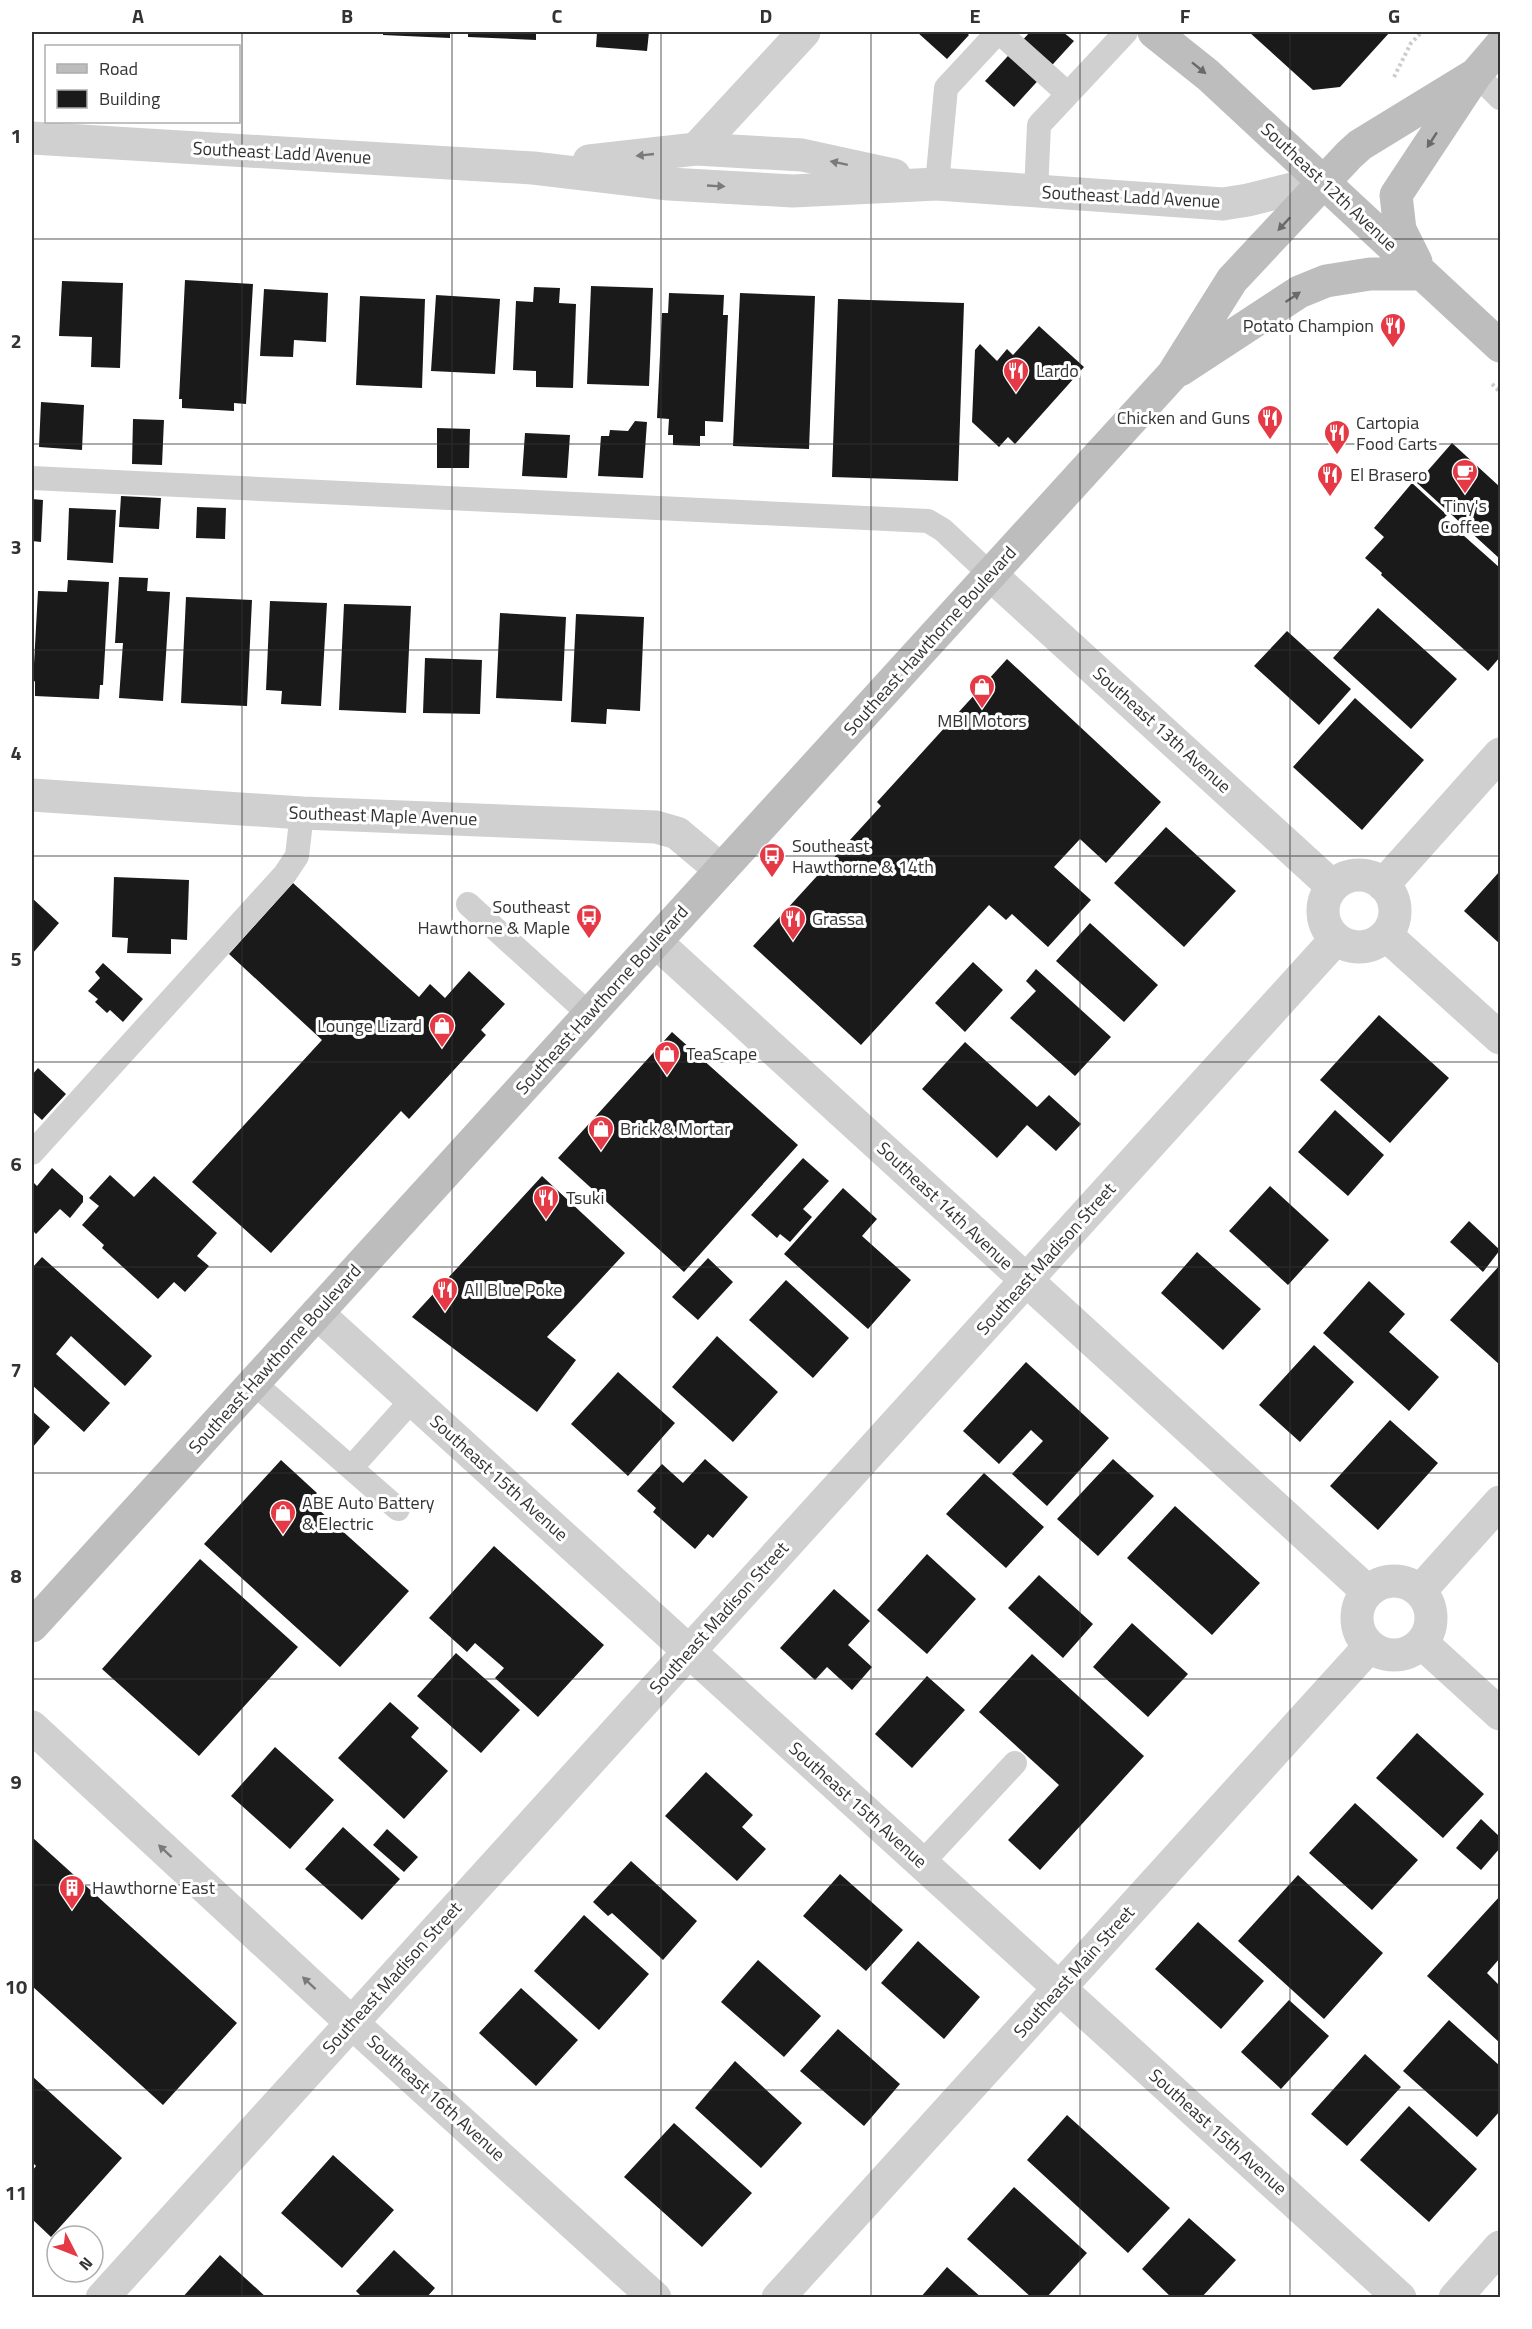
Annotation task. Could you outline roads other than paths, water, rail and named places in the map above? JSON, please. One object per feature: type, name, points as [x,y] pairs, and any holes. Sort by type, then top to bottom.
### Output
[{"type":"main road","name":"Southeast 12th Avenue","points":[[1154,32],[1208,75],[1422,274],[1496,333]]},
{"type":"main road","name":"Southeast Hawthorne Boulevard","points":[[1173,374],[1299,292],[1326,281],[1370,274],[1422,274],[1400,230],[1396,195],[1476,74],[1500,46]]},
{"type":"main road","name":"Southeast Hawthorne Boulevard","points":[[32,1626],[1173,374],[1232,280],[1324,181],[1360,145],[1476,74]]},
{"type":"street","points":[[696,149],[804,32]]},
{"type":"street","name":"Southeast Ladd Avenue","points":[[32,138],[533,168],[669,183],[793,191],[937,184],[1223,204],[1324,181]]},
{"type":"street","name":"Southeast Ladd Avenue","points":[[533,168],[696,149],[801,155],[937,184]]},
{"type":"street","name":"Southeast 13th Avenue","points":[[991,575],[1332,886]]},
{"type":"street","points":[[1383,885],[1500,754]]},
{"type":"street","name":"Southeast Maple Avenue","points":[[32,795],[302,813],[656,827],[677,833],[721,870]]},
{"type":"street","points":[[1359,874],[1374,878],[1383,885],[1391,895],[1395,911],[1386,935],[1375,943],[1362,947],[1350,946],[1336,939],[1327,929],[1322,914],[1324,899],[1332,886],[1345,877],[1359,874]]},
{"type":"street","points":[[1386,935],[1500,1038]]},
{"type":"street","name":"Southeast Madison Street","points":[[102,2298],[1336,939]]},
{"type":"street","name":"Southeast 14th Avenue","points":[[656,942],[1367,1591]]},
{"type":"street","name":"Southeast 15th Avenue","points":[[316,1313],[1400,2298]]},
{"type":"street","points":[[1420,1591],[1500,1502]]},
{"type":"street","points":[[1390,1580],[1407,1582],[1420,1591],[1429,1604],[1432,1618],[1430,1630],[1422,1643],[1412,1651],[1397,1656],[1386,1655],[1369,1647],[1359,1635],[1356,1620],[1358,1606],[1367,1591],[1381,1582],[1390,1580]]},
{"type":"street","points":[[1422,1643],[1500,1714]]},
{"type":"street","name":"Southeast Main Street","points":[[778,2298],[1369,1647]]},
{"type":"street","name":"Southeast 16th Avenue","points":[[32,1727],[352,2023],[655,2298]]},
{"type":"street","points":[[1455,2298],[1500,2247]]},
{"type":"lane","points":[[937,184],[946,88],[998,32],[1068,94]]},
{"type":"lane","points":[[1036,192],[1039,125],[1126,32]]},
{"type":"lane","points":[[1476,74],[1500,98]]},
{"type":"lane","points":[[32,478],[928,521],[943,530],[991,575]]},
{"type":"lane","points":[[32,1153],[285,874],[297,856],[302,813]]},
{"type":"lane","points":[[468,904],[589,1014]]},
{"type":"lane","points":[[254,1383],[398,1509]]},
{"type":"lane","points":[[351,1468],[412,1400]]},
{"type":"lane","points":[[922,1863],[1015,1763]]},
{"type":"place","name":"Potato Champion","points":[[1393,349]]},
{"type":"place","name":"Lardo","points":[[1016,394]]},
{"type":"place","name":"Chicken and Guns","points":[[1270,441]]},
{"type":"place","name":"Cartopia Food Carts","points":[[1337,456]]},
{"type":"place","name":"Tiny's Coffee","points":[[1465,495]]},
{"type":"place","name":"El Brasero","points":[[1330,498]]},
{"type":"place","name":"MBI Motors","points":[[982,710]]},
{"type":"place","name":"Southeast Hawthorne & 14th","points":[[772,879]]},
{"type":"place","name":"Southeast Hawthorne & Maple","points":[[589,940]]},
{"type":"place","name":"Grassa","points":[[793,942]]},
{"type":"place","name":"Lounge Lizard","points":[[442,1049]]},
{"type":"place","name":"TeaScape","points":[[667,1077]]},
{"type":"place","name":"Brick & Mortar","points":[[601,1152]]},
{"type":"place","name":"Tsuki","points":[[546,1221]]},
{"type":"place","name":"All Blue Poke","points":[[445,1313]]},
{"type":"place","name":"ABE Auto Battery & Electric","points":[[283,1536]]},
{"type":"place","name":"Hawthorne East","points":[[72,1911]]}]
